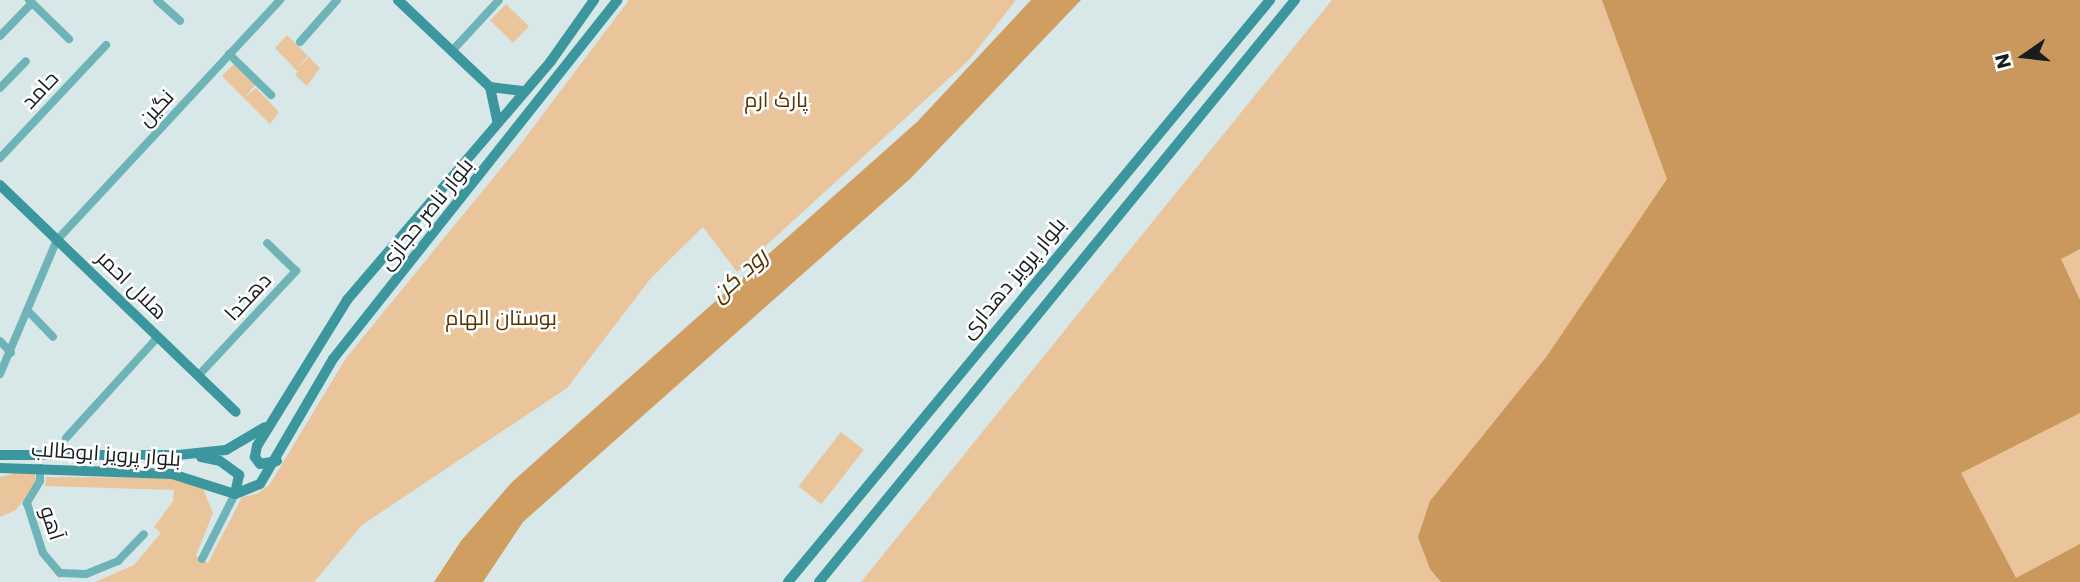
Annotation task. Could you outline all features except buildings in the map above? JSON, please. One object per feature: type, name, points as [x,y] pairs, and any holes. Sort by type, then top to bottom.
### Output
[{"type":"main road","points":[[398,0],[490,87],[497,121]]},
{"type":"main road","name":"بلوار ناصر حجازی","points":[[594,0],[525,91],[347,300],[255,457],[260,464],[277,461],[333,359],[618,0]]},
{"type":"main road","name":"بلوار پرویز دهداری","points":[[788,582],[1270,0]]},
{"type":"main road","name":"بلوار پرویز دهداری","points":[[819,582],[1295,0]]},
{"type":"main road","points":[[490,87],[525,91]]},
{"type":"main road","name":"هلال احمر","points":[[0,186],[236,412]]},
{"type":"main road","name":"بلوار پرویز ابوطالب","points":[[0,455],[178,455],[226,450],[246,442],[281,413]]},
{"type":"main road","points":[[178,455],[212,458],[233,469],[239,475],[235,494]]},
{"type":"main road","points":[[235,494],[260,484],[277,461]]},
{"type":"main road","name":"بلوار پرویز ابوطالب","points":[[0,468],[172,474],[235,494]]},
{"type":"street","points":[[157,0],[180,21]]},
{"type":"street","name":"نگین","points":[[57,240],[280,0]]},
{"type":"street","points":[[300,42],[337,0]]},
{"type":"street","points":[[452,51],[499,0]]},
{"type":"street","points":[[0,36],[30,1],[69,39]]},
{"type":"street","name":"حامد","points":[[0,158],[106,45]]},
{"type":"street","points":[[229,54],[271,95]]},
{"type":"street","points":[[0,88],[26,61]]},
{"type":"street","points":[[0,374],[30,313],[57,240]]},
{"type":"street","name":"دهخدا","points":[[198,376],[296,271],[267,243]]},
{"type":"street","points":[[30,313],[53,337]]},
{"type":"street","points":[[66,438],[158,337]]},
{"type":"street","points":[[0,341],[11,353]]},
{"type":"street","name":"آهو","points":[[40,468],[40,481],[27,503],[43,553],[60,573],[86,573],[118,561],[144,534]]},
{"type":"street","points":[[202,559],[235,494]]},
{"type":"green space","name":"بوستان الهام","points":[[629,0],[1016,0],[969,60],[737,272],[703,227],[651,278],[567,388],[362,525],[314,582],[95,582],[134,565],[161,533],[154,527],[173,501],[174,490],[45,486],[46,477],[175,478],[203,489],[213,513],[196,556],[208,563],[242,497],[257,494],[270,484],[346,358],[516,150]]},
{"type":"green space","points":[[1332,0],[2080,0],[2080,582],[861,582]]},
{"type":"green space","points":[[506,4],[529,26],[513,43],[490,21]]},
{"type":"green space","points":[[287,35],[308,56],[297,69],[309,57],[320,68],[307,86],[295,75],[299,70],[297,71],[275,48]]},
{"type":"green space","points":[[235,63],[256,84],[245,97],[256,88],[279,112],[270,124],[222,76]]},
{"type":"green space","points":[[841,432],[864,450],[821,504],[799,486]]},
{"type":"green space","points":[[15,473],[35,474],[36,484],[16,510],[0,517],[0,477]]},
{"type":"shaded area","points":[[1031,0],[1081,0],[911,178],[523,522],[483,582],[434,582],[461,541],[512,482],[917,122]]},
{"type":"shaded area","points":[[1602,0],[2080,0],[2080,249],[2061,259],[2080,300],[2080,413],[1961,473],[2016,578],[2080,544],[2080,582],[1441,582],[1430,569],[1418,537],[1430,501],[1547,356],[1667,179]]},
{"type":"park label","name":"پارک ارم","points":[[776,100]]},
{"type":"water label","name":"رود کن","points":[[739,275]]}]
